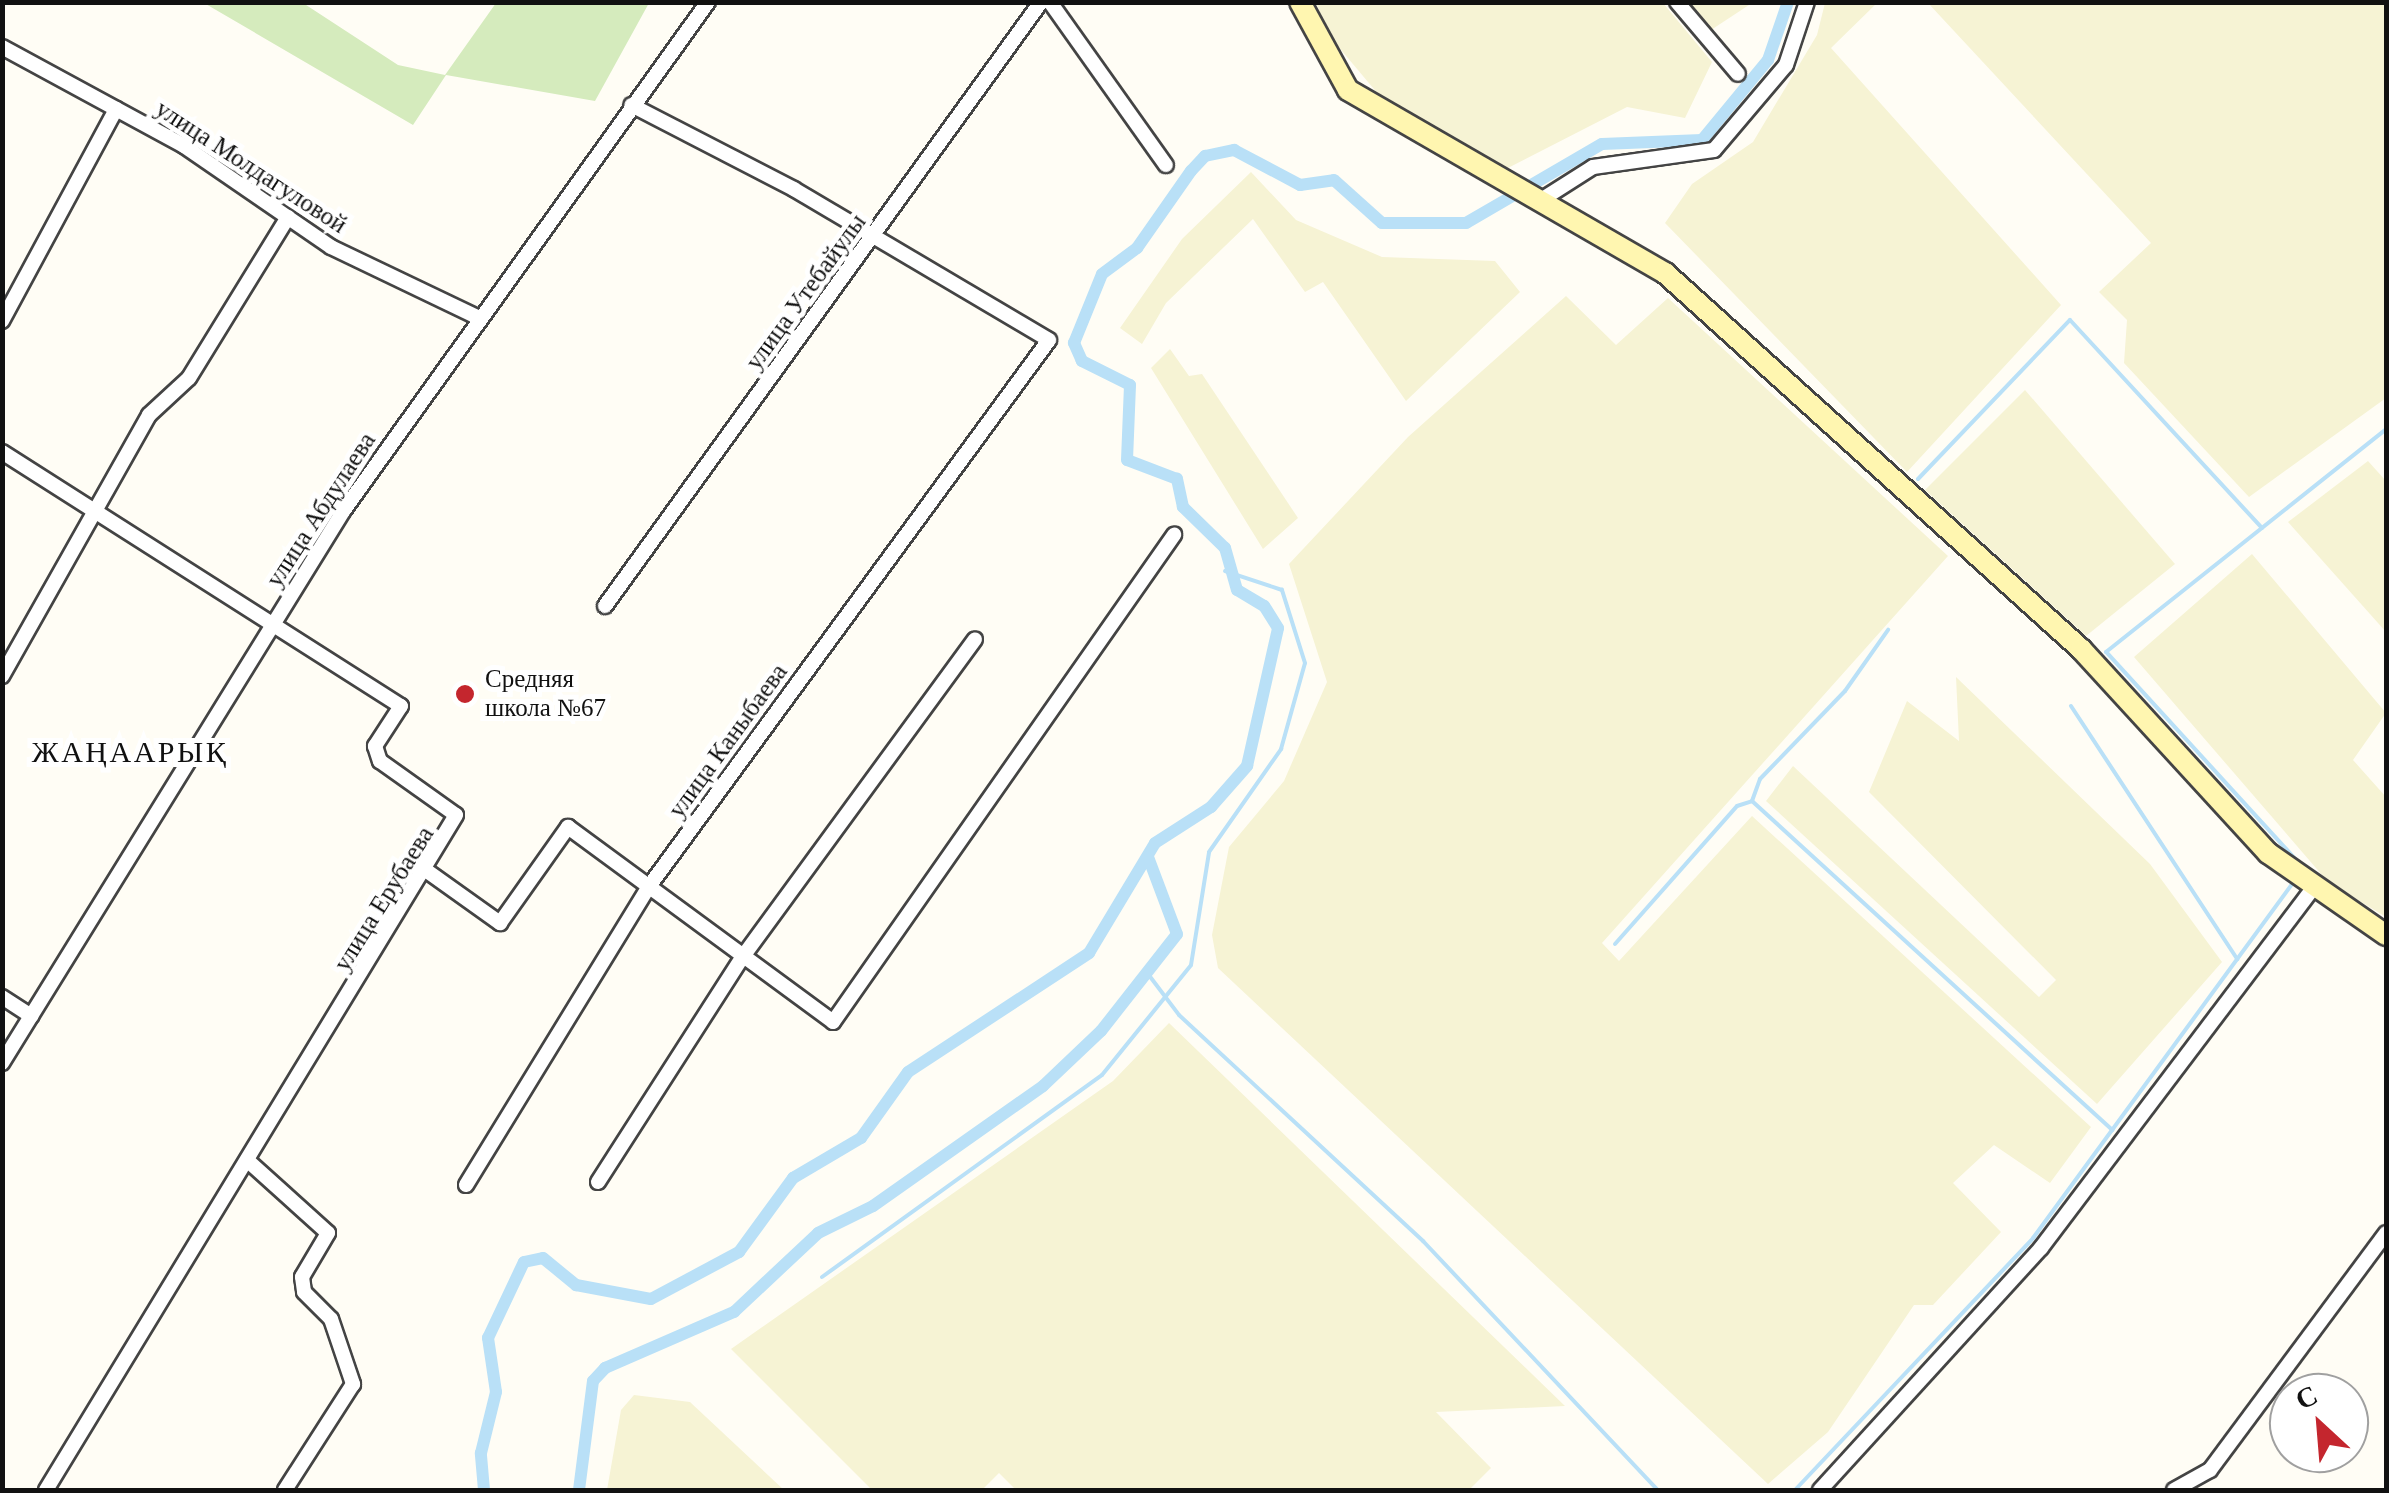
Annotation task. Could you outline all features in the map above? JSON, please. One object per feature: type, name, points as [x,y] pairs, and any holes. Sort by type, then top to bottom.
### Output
[{"type":"main road","points":[[1300,2],[1332,70],[1369,108],[1665,273],[2080,649],[2300,880],[2386,934]]},
{"type":"street","name":"улица Абдулаева","points":[[2,1063],[271,631],[479,318],[708,2]]},
{"type":"street","name":"улица Утебайулы","points":[[605,606],[1041,2]]},
{"type":"street","points":[[1050,2],[1166,165]]},
{"type":"street","points":[[1678,2],[1738,74]]},
{"type":"street","points":[[1527,195],[1593,166],[1714,150],[1786,65],[1807,2]]},
{"type":"street","name":"улица Молдагуловой","points":[[2,47],[116,109],[288,218],[479,318]]},
{"type":"street","points":[[631,105],[875,235]]},
{"type":"street","points":[[2,321],[116,109]]},
{"type":"street","points":[[2,676],[90,513],[288,218]]},
{"type":"street","name":"улица Каныбаева","points":[[466,1184],[650,885],[1049,340],[875,235]]},
{"type":"street","name":"улица Ерубаева","points":[[2,452],[271,631],[401,706],[374,746],[380,760],[456,814],[428,871],[246,1160],[46,1490]]},
{"type":"street","points":[[428,871],[500,923],[568,826],[833,1022],[1174,535]]},
{"type":"street","points":[[598,1182],[744,955],[975,639]]},
{"type":"street","points":[[1820,1490],[2041,1248],[2300,880]]},
{"type":"street","points":[[2,998],[31,1016]]},
{"type":"street","points":[[246,1160],[328,1234],[302,1277],[304,1292],[331,1319],[353,1384],[285,1490]]},
{"type":"street","points":[[2174,1490],[2210,1470],[2386,1233]]},
{"type":"shaded area","points":[[1316,3],[1663,3],[1712,62],[1685,118],[1627,107],[1504,170],[1384,101],[1331,38]]},
{"type":"shaded area","points":[[1688,3],[1752,3],[1711,30]]},
{"type":"shaded area","points":[[1825,3],[1877,3],[1831,48],[2061,305],[1907,472],[1665,223],[1692,184],[1753,142],[1817,35]]},
{"type":"shaded area","points":[[1928,3],[2386,3],[2386,398],[2249,497],[2124,363],[2127,320],[2099,292],[2151,243]]},
{"type":"shaded area","points":[[1251,172],[1296,220],[1382,257],[1495,261],[1520,292],[1406,401],[1323,282],[1305,292],[1253,219],[1166,303],[1142,344],[1120,328],[1182,239]]},
{"type":"shaded area","points":[[1566,296],[1616,345],[1668,298],[1948,556],[1602,943],[1619,961],[1752,816],[2091,1127],[2050,1183],[1994,1145],[1953,1183],[2001,1232],[1933,1305],[1914,1305],[1828,1432],[1768,1484],[1218,968],[1212,935],[1229,847],[1284,781],[1327,682],[1289,564],[1408,437]]},
{"type":"shaded area","points":[[1170,349],[1189,376],[1202,374],[1298,518],[1263,549],[1151,368]]},
{"type":"shaded area","points":[[2025,390],[2175,564],[2086,636],[1925,490]]},
{"type":"shaded area","points":[[2368,461],[2386,481],[2386,632],[2288,522]]},
{"type":"shaded area","points":[[2252,554],[2386,713],[2353,760],[2386,797],[2386,917],[2328,882],[2134,657]]},
{"type":"shaded area","points":[[1956,677],[2150,864],[2222,962],[2097,1104],[1766,801],[1793,766],[2039,997],[2056,980],[1869,792],[1907,701],[1959,741]]},
{"type":"shaded area","points":[[1169,1023],[1565,1406],[1436,1412],[1491,1468],[1469,1490],[1016,1490],[999,1473],[982,1490],[872,1490],[731,1349],[1113,1081]]},
{"type":"shaded area","points":[[634,1395],[690,1402],[784,1490],[607,1490],[621,1410]]},
{"type":"green space","points":[[204,3],[303,3],[398,65],[445,75],[496,3],[649,3],[595,101],[446,75],[413,125]]},
{"type":"waterway","points":[[484,1490],[481,1453],[496,1392],[488,1338],[524,1262],[543,1258],[576,1285],[651,1299],[739,1252],[793,1178],[861,1138],[908,1072],[1089,953],[1155,843],[1211,807],[1247,766],[1278,628],[1264,606],[1237,590],[1225,548],[1183,507],[1177,479],[1127,460],[1130,385],[1082,361],[1074,343],[1102,274],[1137,248],[1191,171],[1205,156],[1234,150],[1300,185],[1334,180],[1382,223],[1466,223],[1602,144],[1702,140],[1768,60],[1788,2]]},
{"type":"waterway","points":[[1918,479],[2070,320],[2262,528]]},
{"type":"waterway","points":[[2299,863],[2106,652],[2386,429]]},
{"type":"waterway","points":[[822,1277],[1102,1075],[1191,965],[1209,852],[1281,749],[1305,663],[1282,590],[1225,571]]},
{"type":"waterway","points":[[1752,801],[1760,779],[1845,691],[1888,630]]},
{"type":"waterway","points":[[2071,706],[2237,959]]},
{"type":"waterway","points":[[1615,944],[1737,806],[1752,801],[2112,1130]]},
{"type":"waterway","points":[[579,1490],[593,1381],[605,1368],[734,1312],[818,1233],[873,1206],[1043,1086],[1101,1031],[1177,934],[1148,857]]},
{"type":"waterway","points":[[1795,1490],[2033,1238],[2294,882]]},
{"type":"waterway","points":[[1145,970],[1179,1015],[1423,1241],[1658,1490]]},
{"type":"place","name":"Средняя школа №67","points":[[465,694]]},
{"type":"district","name":"ЖАҢААРЫҚ","points":[[130,752]]}]
